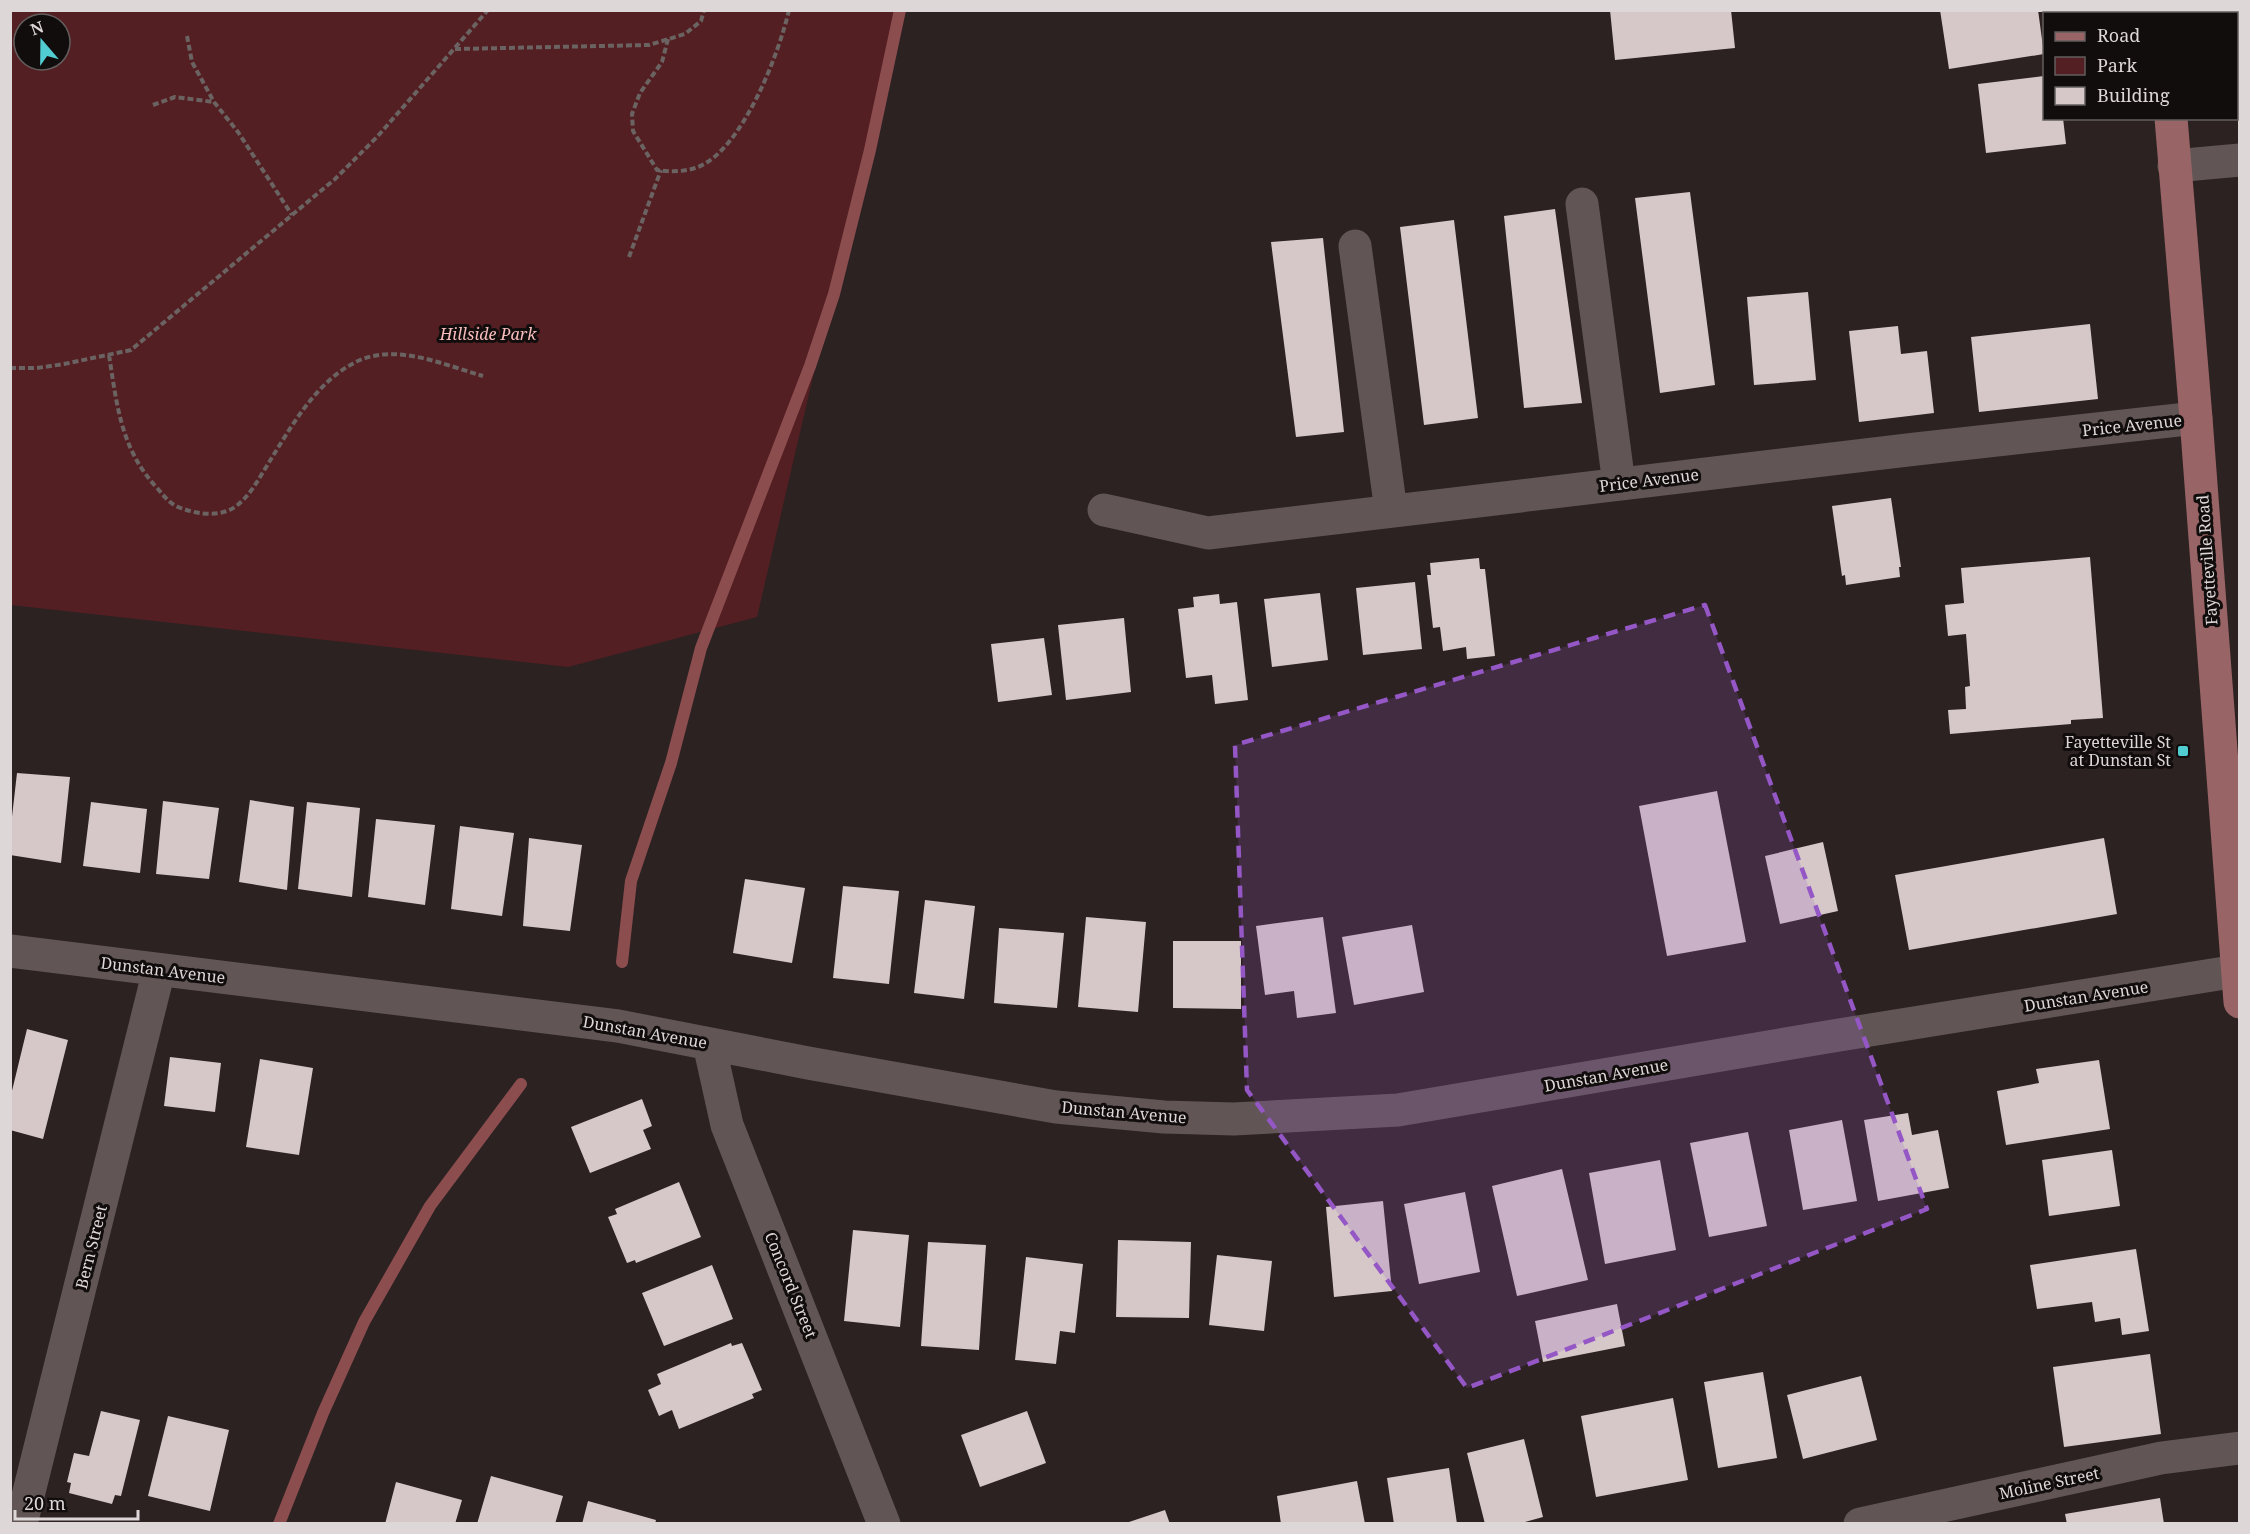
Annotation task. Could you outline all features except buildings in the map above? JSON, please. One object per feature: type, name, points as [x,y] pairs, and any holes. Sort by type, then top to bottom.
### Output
[{"type":"main road","name":"Fayetteville Road","points":[[2171,120],[2196,418],[2229,714],[2238,987]]},
{"type":"street","points":[[2174,166],[2240,160]]},
{"type":"street","points":[[1582,204],[1619,484]]},
{"type":"street","points":[[1355,246],[1391,511]]},
{"type":"street","name":"Price Avenue","points":[[1104,510],[1208,533],[2196,418]]},
{"type":"street","name":"Dunstan Avenue","points":[[10,951],[618,1026],[1056,1107],[1164,1117],[1234,1119],[1398,1110],[1833,1036],[2238,987]]},
{"type":"street","name":"Bern Street","points":[[21,1524],[159,970]]},
{"type":"street","name":"Concord Street","points":[[710,1044],[727,1125],[884,1524]]},
{"type":"street","name":"Moline Street","points":[[1860,1524],[2161,1458],[2240,1448]]},
{"type":"path","points":[[10,368],[37,368],[131,350],[334,178],[377,137],[489,10]]},
{"type":"path","points":[[455,49],[649,45],[685,34],[701,21],[704,10]]},
{"type":"path","points":[[668,39],[662,62],[639,93],[632,114],[633,131],[657,170],[676,172],[699,167],[726,147],[751,108],[783,36],[789,10]]},
{"type":"path","points":[[187,36],[192,62],[214,102],[238,132],[292,215]]},
{"type":"path","points":[[153,105],[175,97],[214,102]]},
{"type":"path","points":[[629,257],[661,170]]},
{"type":"path","points":[[109,355],[116,401],[128,446],[152,483],[171,503],[191,512],[214,514],[233,508],[249,495],[294,423],[312,400],[327,383],[359,361],[380,354],[398,353],[483,376]]},
{"type":"highlighted area","points":[[1705,605],[1927,1209],[1467,1388],[1247,1090],[1235,745]]},
{"type":"green space","name":"Hillside Park","points":[[10,11],[906,11],[849,222],[757,617],[568,667],[11,605]]},
{"type":"waterway","points":[[622,962],[631,881],[671,763],[701,648],[810,366],[834,294],[870,150],[900,10]]},
{"type":"waterway","points":[[279,1524],[323,1413],[364,1322],[430,1206],[521,1084]]},
{"type":"place","name":"Fayetteville St at Dunstan St","points":[[2183,751]]}]
